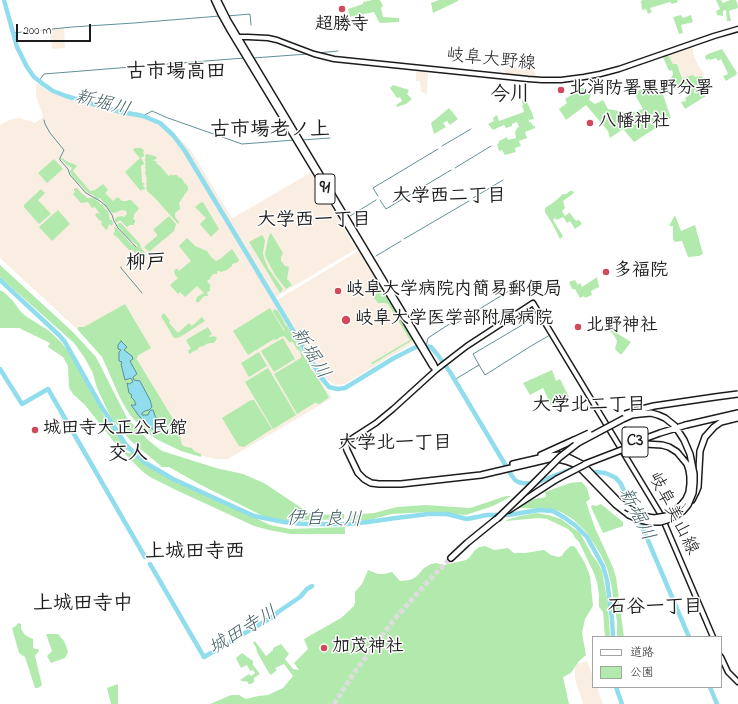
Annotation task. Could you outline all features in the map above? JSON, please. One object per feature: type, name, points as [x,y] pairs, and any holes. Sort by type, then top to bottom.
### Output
[{"type":"highway","points":[[345,444],[358,473],[364,480],[371,483],[402,484],[462,478],[512,466],[574,440],[634,411],[654,406],[738,394]]},
{"type":"highway","name":"C3","points":[[451,558],[496,519],[514,506],[583,464],[660,433],[738,413]]},
{"type":"highway","points":[[496,519],[552,464],[569,450],[588,437],[623,419],[640,414],[658,415],[665,418],[675,426],[684,440],[690,454],[694,474],[694,488],[688,506]]},
{"type":"highway","points":[[527,460],[560,455],[583,464],[616,504],[629,515],[643,521],[660,522],[677,515],[688,506],[693,499],[698,487],[700,451],[705,437],[721,422],[738,418]]},
{"type":"highway","points":[[512,466],[549,459],[558,459],[574,464],[626,507],[649,518],[666,516],[673,513],[686,499],[689,492],[690,477],[687,464],[677,452],[662,444],[636,445],[583,464]]},
{"type":"main road","points":[[214,0],[220,13],[236,37]]},
{"type":"main road","points":[[218,0],[236,37]]},
{"type":"main road","name":"岐阜大野線","points":[[236,37],[259,37],[273,39],[314,54],[334,59],[528,79],[561,80],[585,77],[619,69],[738,29]]},
{"type":"main road","name":"91","points":[[236,37],[418,341],[434,364],[436,370]]},
{"type":"main road","name":"岐阜美山線","points":[[345,444],[376,423],[440,366],[466,346],[533,303],[661,515],[713,636]]},
{"type":"main road","points":[[722,659],[728,672],[738,682]]},
{"type":"shaded area","points":[[64,28],[65,48],[52,49],[50,29]]},
{"type":"shaded area","points":[[692,46],[698,65],[705,75],[695,77],[693,75],[682,78],[677,64],[673,64],[668,55]]},
{"type":"shaded area","points":[[518,64],[526,65],[529,70],[532,68],[537,76],[506,74],[504,70],[512,66],[517,66]]},
{"type":"shaded area","points":[[416,70],[426,70],[428,73],[427,94],[421,92],[420,81],[416,81]]},
{"type":"shaded area","points":[[38,84],[49,91],[71,100],[112,111],[138,112],[161,121],[190,149],[233,218],[310,173],[312,174],[356,249],[274,298],[276,307],[332,398],[228,459],[215,459],[178,448],[103,357],[79,331],[0,258],[0,125],[7,121],[20,118],[35,123],[42,118],[43,116],[36,96],[36,86]]},
{"type":"shaded area","name":"岐阜大学医学部附属病院","points":[[360,250],[414,339],[413,343],[345,384],[335,385],[325,378],[277,300]]},
{"type":"shaded area","points":[[529,309],[534,310],[537,315],[518,327],[513,319]]},
{"type":"shaded area","points":[[587,661],[592,674],[592,688],[597,688],[603,704],[583,704],[575,679],[575,668],[577,664]]},
{"type":"green space","points":[[380,0],[383,6],[381,8],[383,17],[399,18],[399,22],[381,23],[374,12],[350,17],[348,9],[363,4],[363,2]]},
{"type":"green space","points":[[439,0],[458,1],[433,13],[431,3]]},
{"type":"green space","points":[[678,0],[678,2],[672,4],[670,2],[650,8],[652,12],[648,14],[646,9],[642,10],[641,1]]},
{"type":"green space","points":[[716,0],[721,0],[723,3],[730,0],[736,0],[738,8],[729,11],[731,21],[727,21],[726,10],[723,11],[723,16],[717,15],[716,11],[720,9]]},
{"type":"green space","points":[[681,15],[683,18],[691,15],[693,22],[681,25],[683,33],[679,34],[673,17]]},
{"type":"green space","points":[[722,49],[737,73],[726,81],[723,76],[728,74],[721,59],[718,61],[716,58],[706,60],[705,56]]},
{"type":"green space","points":[[668,55],[673,64],[677,64],[682,78],[693,75],[695,77],[702,76],[703,78],[705,77],[709,85],[703,88],[706,96],[685,109],[681,102],[686,101],[685,98],[691,94],[686,85],[676,90],[670,80],[673,74],[672,70],[669,71],[663,57]]},
{"type":"green space","points":[[393,85],[409,90],[407,94],[412,99],[406,104],[397,107],[396,105],[402,101],[400,97],[397,98],[390,88]]},
{"type":"green space","points":[[585,87],[591,94],[589,100],[595,104],[603,100],[608,109],[630,113],[643,109],[634,93],[645,87],[651,94],[661,89],[671,118],[634,142],[623,129],[610,138],[608,131],[586,105],[566,120],[559,109],[567,103],[565,99]]},
{"type":"green space","points":[[522,100],[526,100],[534,119],[529,120],[526,114],[530,123],[531,122],[533,126],[535,126],[535,128],[525,132],[527,138],[519,141],[521,146],[515,148],[516,152],[505,155],[502,150],[499,151],[497,144],[499,141],[507,137],[508,140],[516,138],[515,133],[519,127],[517,122],[506,128],[504,125],[493,130],[488,124],[494,121],[493,118],[497,115],[499,121],[524,112]]},
{"type":"green space","points":[[449,108],[458,119],[450,125],[447,121],[443,123],[446,127],[434,134],[431,123]]},
{"type":"green space","points":[[135,148],[141,148],[144,150],[144,156],[141,158],[144,164],[141,166],[142,183],[144,183],[143,186],[145,188],[144,190],[142,189],[142,191],[125,172],[140,158],[133,150]]},
{"type":"green space","points":[[146,154],[155,156],[157,158],[153,161],[157,162],[156,164],[160,166],[169,176],[171,174],[173,176],[177,175],[179,178],[180,177],[188,187],[188,190],[179,203],[180,209],[175,213],[175,217],[179,222],[178,224],[147,191],[147,179],[145,172]]},
{"type":"green space","points":[[62,158],[77,166],[73,171],[90,191],[95,190],[103,184],[108,190],[105,193],[113,201],[118,197],[122,201],[131,200],[139,209],[134,214],[134,225],[127,227],[120,220],[116,223],[115,220],[117,217],[124,217],[127,214],[126,211],[122,210],[114,213],[111,212],[100,198],[95,198],[95,196],[88,193],[72,176],[70,171],[72,168],[61,159]]},
{"type":"green space","points":[[54,159],[63,169],[47,183],[38,173]]},
{"type":"green space","points":[[76,188],[87,198],[93,198],[100,203],[100,205],[102,204],[109,214],[110,220],[112,220],[112,226],[109,224],[106,230],[101,224],[102,222],[95,215],[97,213],[100,214],[95,207],[92,208],[88,202],[81,203],[73,194],[75,192],[74,189]]},
{"type":"green space","points":[[41,189],[45,193],[38,200],[51,214],[39,224],[24,207],[24,205]]},
{"type":"green space","points":[[573,191],[574,193],[563,201],[565,208],[562,211],[565,216],[569,212],[576,221],[579,220],[582,224],[575,229],[570,221],[567,223],[563,217],[557,220],[555,218],[553,220],[563,236],[560,239],[545,212],[545,208],[563,194]]},
{"type":"green space","points":[[203,202],[219,229],[211,237],[200,224],[206,218],[195,207]]},
{"type":"green space","points":[[58,210],[70,224],[52,241],[39,227]]},
{"type":"green space","points":[[675,215],[681,231],[695,225],[703,254],[688,257],[682,241],[675,242],[673,239],[673,226],[669,226]]},
{"type":"green space","points":[[169,216],[176,224],[174,231],[149,252],[144,247],[157,236],[154,229]]},
{"type":"green space","points":[[121,223],[140,244],[140,248],[147,255],[142,255],[142,260],[133,250],[129,250],[114,235],[114,228],[116,227],[132,245],[134,245],[134,247],[137,247],[137,245],[128,238],[117,225]]},
{"type":"green space","points":[[271,233],[283,253],[281,261],[285,266],[289,267],[287,279],[292,285],[286,289],[275,275],[266,258],[265,254],[268,239]]},
{"type":"green space","points":[[262,235],[265,240],[263,253],[264,258],[268,268],[283,289],[280,293],[249,242]]},
{"type":"green space","points":[[187,238],[195,246],[207,251],[216,261],[232,249],[239,260],[238,262],[232,264],[232,266],[227,270],[221,272],[217,271],[217,274],[213,274],[207,281],[211,286],[210,291],[207,292],[208,296],[204,296],[199,302],[196,302],[196,299],[204,293],[197,286],[185,297],[180,292],[178,294],[170,285],[178,278],[174,272],[175,269],[178,269],[179,271],[191,261],[179,246]]},
{"type":"green space","points":[[0,265],[74,333],[96,357],[127,418],[148,440],[162,451],[216,468],[243,474],[264,483],[309,513],[321,515],[344,514],[344,519],[288,521],[265,517],[199,484],[169,467],[162,467],[131,441],[111,418],[97,388],[92,371],[74,343],[0,277]]},
{"type":"green space","points":[[597,277],[599,287],[591,291],[592,295],[585,298],[584,296],[580,298],[575,289],[572,289],[569,282],[575,280],[578,285],[580,283],[582,287]]},
{"type":"green space","points":[[379,287],[383,291],[412,339],[373,364],[371,363],[410,340],[388,304],[378,303],[372,295],[371,292]]},
{"type":"green space","points":[[0,290],[13,301],[21,312],[48,330],[61,342],[78,363],[86,375],[103,414],[130,452],[117,442],[115,443],[85,405],[73,394],[69,388],[68,366],[63,357],[48,347],[50,343],[19,328],[0,328]]},
{"type":"green space","points":[[125,304],[151,348],[136,358],[181,432],[180,437],[182,445],[192,448],[194,451],[201,454],[201,457],[181,451],[158,440],[146,432],[130,415],[121,400],[102,357],[78,330],[78,327],[84,327]]},
{"type":"green space","points":[[270,308],[285,331],[273,312],[274,309],[280,314],[285,325],[303,352],[303,355],[310,368],[329,397],[319,404],[316,402],[297,414],[274,374],[301,358],[300,351],[292,341],[290,343],[284,336],[275,340],[274,339],[248,355],[233,331]]},
{"type":"green space","points":[[164,313],[170,321],[169,323],[178,333],[189,323],[192,326],[202,317],[205,321],[180,337],[174,338],[161,316]]},
{"type":"green space","points":[[208,327],[212,334],[209,336],[214,336],[217,338],[215,342],[199,347],[190,354],[188,350],[191,349],[186,340]]},
{"type":"green space","points":[[610,329],[631,342],[621,355],[615,349],[617,341]]},
{"type":"green space","points":[[283,338],[295,359],[274,372],[261,351]]},
{"type":"green space","points":[[259,352],[267,366],[249,377],[241,363]]},
{"type":"green space","points":[[268,368],[296,415],[273,429],[245,382]]},
{"type":"green space","points":[[552,370],[556,381],[560,379],[569,397],[563,401],[551,405],[543,388],[530,395],[523,383]]},
{"type":"green space","points":[[251,400],[254,400],[272,429],[244,447],[239,446],[222,418]]},
{"type":"green space","points":[[123,449],[128,453],[132,453],[157,471],[270,525],[290,529],[345,527],[345,534],[290,534],[254,526],[150,477],[122,451]]},
{"type":"green space","points":[[582,482],[587,488],[590,499],[586,502],[595,528],[616,577],[624,636],[617,636],[617,622],[611,583],[607,568],[601,555],[587,533],[574,520],[556,510],[516,508],[529,500],[546,497],[545,492],[570,483]]},
{"type":"green space","points":[[506,496],[510,497],[493,506],[466,515],[428,512],[392,514],[369,520],[349,521],[349,515],[374,513],[397,507],[425,505],[470,508]]},
{"type":"green space","points":[[601,504],[623,522],[623,526],[603,533],[591,507],[592,505],[596,506]]},
{"type":"green space","points":[[536,513],[548,515],[561,519],[580,533],[602,571],[608,604],[610,636],[605,636],[603,612],[599,607],[597,582],[579,542],[568,529],[547,519],[538,518],[506,521],[520,516]]},
{"type":"green space","points":[[485,546],[494,550],[508,548],[514,553],[544,550],[551,555],[558,557],[562,556],[565,551],[573,546],[585,563],[590,576],[593,606],[585,619],[582,633],[586,655],[579,661],[571,673],[563,677],[569,704],[210,704],[231,695],[239,695],[246,699],[268,695],[283,688],[293,676],[284,664],[275,668],[277,670],[271,675],[253,643],[255,641],[266,656],[273,650],[273,648],[281,644],[289,654],[285,659],[293,669],[299,670],[294,663],[308,649],[304,639],[341,618],[354,606],[355,592],[362,584],[368,570],[378,574],[392,572],[400,581],[410,580],[416,577],[424,568],[431,564],[436,563],[444,565],[466,560],[479,547]]},
{"type":"green space","points":[[18,623],[21,624],[21,629],[25,635],[33,639],[33,648],[38,649],[39,651],[35,656],[42,685],[38,688],[35,688],[25,657],[19,653],[12,628]]},
{"type":"green space","points":[[46,634],[58,634],[64,641],[68,652],[65,658],[51,663],[47,656],[52,651]]},
{"type":"green space","points":[[242,653],[253,661],[253,665],[260,674],[254,678],[254,682],[251,684],[240,680],[249,674],[251,676],[255,673],[253,670],[250,671],[247,665],[241,668],[236,658]]},
{"type":"green space","points":[[118,684],[118,704],[111,704],[107,688]]},
{"type":"water","points":[[121,341],[127,347],[124,350],[132,356],[133,359],[130,361],[137,374],[133,377],[134,380],[140,381],[152,407],[142,413],[142,415],[148,415],[151,410],[153,410],[161,432],[158,433],[147,425],[131,405],[136,405],[131,397],[132,395],[129,393],[127,383],[129,384],[133,382],[131,378],[125,380],[121,364],[122,362],[119,361],[119,352],[121,350],[118,349],[118,345]]},
{"type":"waterway","name":"新堀川","points":[[4,0],[17,47],[34,77],[53,91],[66,96],[117,111],[143,116],[160,123],[173,135],[185,151],[321,377],[329,387],[338,389],[345,388],[394,358],[416,347],[431,347],[450,372],[515,480],[522,483],[533,484],[569,470],[575,470]]},
{"type":"waterway","points":[[227,16],[250,14],[251,25]]},
{"type":"waterway","points":[[13,33],[220,16]]},
{"type":"waterway","points":[[317,53],[338,51]]},
{"type":"waterway","points":[[253,58],[308,54]]},
{"type":"waterway","points":[[39,81],[44,74],[244,58]]},
{"type":"waterway","points":[[143,116],[152,111],[242,144],[295,140]]},
{"type":"waterway","points":[[44,120],[50,133],[64,150],[60,160],[68,169],[70,175],[86,193],[106,206],[118,228],[136,247]]},
{"type":"waterway","points":[[442,146],[471,129]]},
{"type":"waterway","points":[[302,140],[330,138]]},
{"type":"waterway","points":[[455,168],[491,146]]},
{"type":"waterway","points":[[378,196],[373,188],[438,149]]},
{"type":"waterway","points":[[380,200],[386,209],[451,170]]},
{"type":"waterway","points":[[473,198],[503,180]]},
{"type":"waterway","points":[[350,216],[376,200]]},
{"type":"waterway","points":[[404,239],[469,201]]},
{"type":"waterway","points":[[376,256],[401,241]]},
{"type":"waterway","points":[[121,267],[142,293]]},
{"type":"waterway","name":"伊自良川","points":[[0,280],[65,342],[101,406],[126,445],[144,462],[173,479],[254,516],[303,524],[348,524],[428,514],[447,514],[467,519],[487,515],[508,515],[539,510],[553,511],[576,526],[587,537],[603,566],[607,580],[613,636]]},
{"type":"waterway","points":[[426,346],[428,338],[451,323],[455,324],[517,286]]},
{"type":"waterway","points":[[454,380],[479,365],[473,354],[539,315]]},
{"type":"waterway","points":[[479,365],[485,375],[550,335]]},
{"type":"waterway","name":"城田寺川","points":[[0,369],[22,404],[48,389],[145,557]]},
{"type":"waterway","name":"新堀川","points":[[586,471],[605,473],[616,478],[621,484],[631,508],[641,524],[689,636]]},
{"type":"waterway","name":"城田寺川","points":[[150,564],[204,657],[274,616],[312,586]]},
{"type":"waterway","name":"伊自良川","points":[[616,688],[622,704]]},
{"type":"waterway","name":"新堀川","points":[[710,688],[717,704]]},
{"type":"tunnel","points":[[334,704],[356,670],[393,621],[429,580],[451,558]]},
{"type":"place","name":"超勝寺","points":[[342,9]]},
{"type":"place","name":"北消防署黒野分署","points":[[561,90]]},
{"type":"place","name":"八幡神社","points":[[590,123]]},
{"type":"place","name":"多福院","points":[[606,272]]},
{"type":"place","name":"岐阜大学病院内簡易郵便局","points":[[338,291]]},
{"type":"place","name":"岐阜大学医学部附属病院","points":[[346,320]]},
{"type":"place","name":"北野神社","points":[[578,327]]},
{"type":"place","name":"城田寺大正公民館","points":[[35,430]]},
{"type":"place","name":"加茂神社","points":[[324,648]]},
{"type":"district","name":"古市場高田","points":[[176,74]]},
{"type":"district","name":"今川","points":[[510,97]]},
{"type":"district","name":"古市場老ノ上","points":[[270,132]]},
{"type":"district","name":"大学西二丁目","points":[[449,198]]},
{"type":"district","name":"大学西一丁目","points":[[314,222]]},
{"type":"district","name":"柳戸","points":[[146,265]]},
{"type":"district","name":"大学北二丁目","points":[[589,407]]},
{"type":"district","name":"大学北一丁目","points":[[395,445]]},
{"type":"district","name":"交人","points":[[128,456]]},
{"type":"district","name":"上城田寺西","points":[[195,554]]},
{"type":"district","name":"上城田寺中","points":[[83,606]]},
{"type":"district","name":"石谷一丁目","points":[[655,609]]}]
